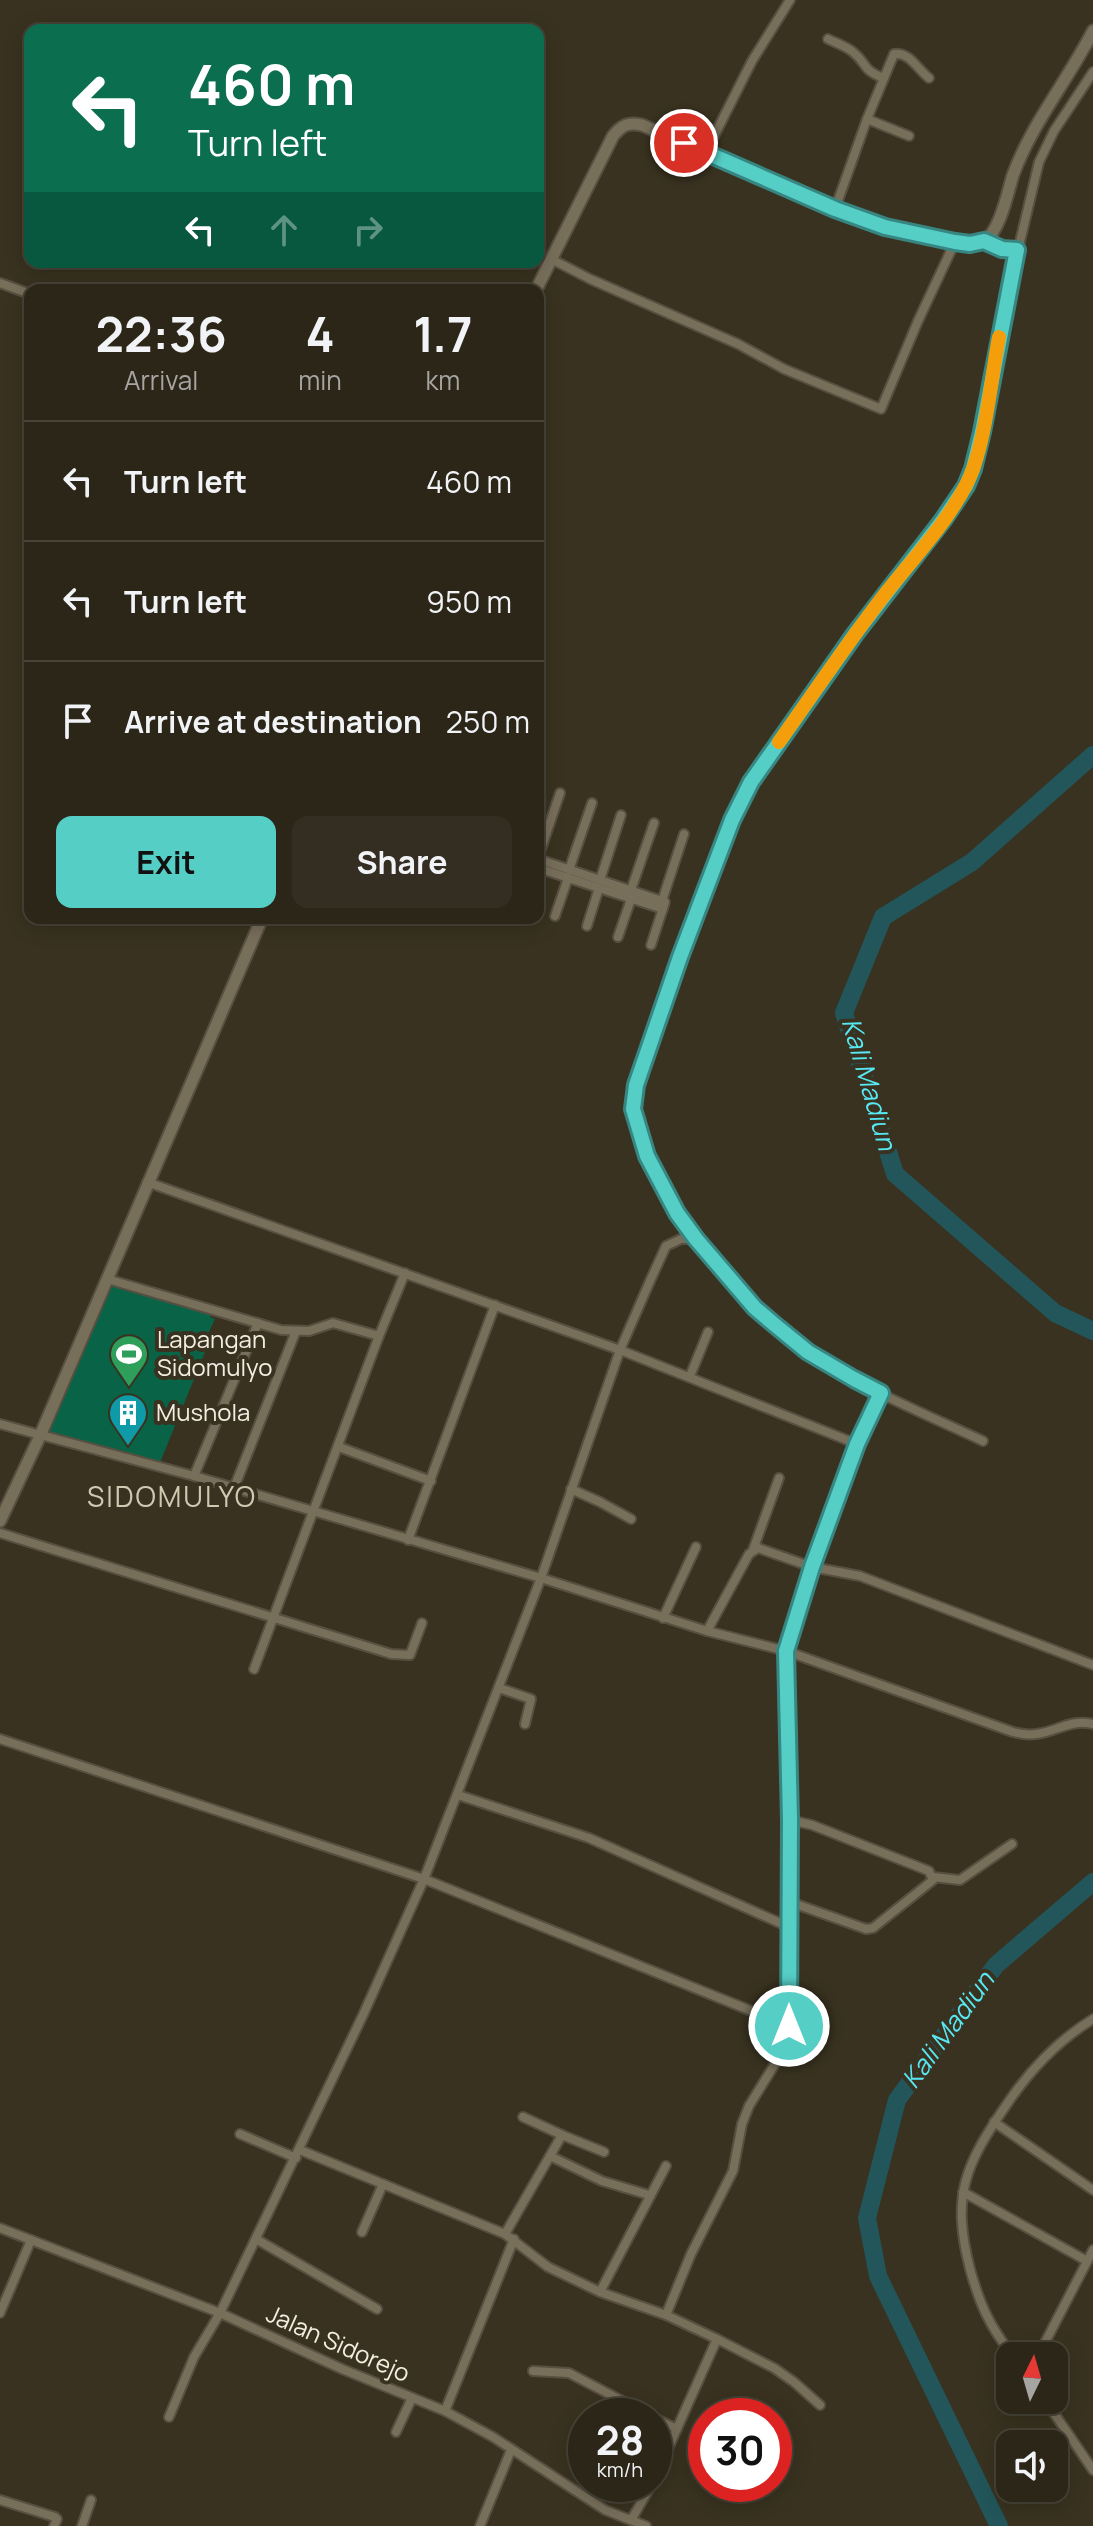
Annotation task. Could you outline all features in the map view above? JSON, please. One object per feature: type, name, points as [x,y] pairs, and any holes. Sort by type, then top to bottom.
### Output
[{"type":"main road","points":[[539,284],[613,136],[620,127],[630,123],[642,125],[835,209],[885,227],[955,242],[970,244],[984,241],[991,234],[1004,205],[1023,149],[1093,31]]},
{"type":"main road","points":[[0,1521],[40,1436],[259,924]]},
{"type":"street","points":[[706,152],[752,61],[790,0]]},
{"type":"street","points":[[828,39],[849,49],[865,68],[883,78]]},
{"type":"street","points":[[835,209],[889,62],[898,53],[914,61],[929,78]]},
{"type":"street","points":[[983,1441],[854,1379],[808,1352],[755,1308],[677,1213],[647,1156],[633,1109],[636,1085],[680,957],[732,820],[751,782],[855,634],[966,486],[982,432],[1017,250],[1039,162],[1054,131],[1093,72]]},
{"type":"street","points":[[867,119],[909,136]]},
{"type":"street","points":[[984,241],[1002,249],[1017,250]]},
{"type":"street","points":[[551,259],[738,344],[784,369],[881,409],[955,242]]},
{"type":"street","points":[[0,283],[24,292]]},
{"type":"street","points":[[544,840],[560,793]]},
{"type":"street","points":[[555,916],[592,803]]},
{"type":"street","points":[[587,926],[621,815]]},
{"type":"street","points":[[618,937],[654,823]]},
{"type":"street","points":[[651,945],[684,834]]},
{"type":"street","points":[[544,861],[569,874]]},
{"type":"street","points":[[544,869],[569,874],[663,905]]},
{"type":"street","points":[[147,1182],[620,1350],[857,1444]]},
{"type":"street","points":[[169,2417],[194,2357],[220,2313],[298,2154],[424,1879],[541,1578],[620,1350],[666,1246],[681,1239],[696,1239]]},
{"type":"street","points":[[254,1669],[405,1273]]},
{"type":"street","points":[[107,1279],[296,1331],[309,1331],[333,1323],[379,1336]]},
{"type":"street","points":[[408,1540],[495,1305]]},
{"type":"street","points":[[194,1476],[258,1323]]},
{"type":"street","points":[[234,1488],[296,1331]]},
{"type":"street","points":[[690,1376],[708,1332]]},
{"type":"street","points":[[666,2315],[691,2254],[733,2171],[742,2124],[749,2106],[786,2046],[790,2034],[786,1651],[812,1567],[857,1444],[881,1393]]},
{"type":"street","points":[[0,1424],[194,1476],[541,1578],[663,1618],[786,1651],[1025,1735],[1037,1736],[1084,1722],[1093,1724]]},
{"type":"street","points":[[339,1447],[431,1481]]},
{"type":"street","points":[[707,1631],[753,1550],[779,1478]]},
{"type":"street","points":[[571,1489],[631,1519]]},
{"type":"street","points":[[0,1533],[391,1654],[409,1657],[422,1623]]},
{"type":"street","points":[[663,1618],[696,1547]]},
{"type":"street","points":[[753,1550],[764,1549],[812,1567],[860,1576],[1093,1665]]},
{"type":"street","points":[[499,1688],[531,1699],[525,1724]]},
{"type":"street","points":[[0,1739],[424,1879],[789,2026]]},
{"type":"street","points":[[458,1795],[589,1838],[789,1927]]},
{"type":"street","points":[[790,1820],[837,1834],[929,1871],[933,1877],[960,1880],[1012,1844]]},
{"type":"street","points":[[790,1902],[866,1929],[873,1928],[933,1877]]},
{"type":"street","points":[[1002,2342],[992,2329],[978,2298],[961,2228],[963,2192],[985,2134],[1039,2062],[1093,2019]]},
{"type":"street","points":[[523,2117],[604,2152]]},
{"type":"street","points":[[994,2122],[1093,2190]]},
{"type":"street","points":[[240,2134],[383,2184],[510,2236],[548,2267],[600,2292],[666,2315],[774,2368],[820,2405]]},
{"type":"street","points":[[445,2411],[510,2236],[562,2135]]},
{"type":"street","points":[[550,2156],[602,2181],[649,2195]]},
{"type":"street","points":[[600,2292],[666,2166]]},
{"type":"street","points":[[362,2232],[383,2184]]},
{"type":"street","points":[[963,2192],[1087,2261]]},
{"type":"street","name":"Jalan Sidorejo","points":[[0,2228],[220,2313],[445,2411],[470,2423],[605,2510],[646,2526]]},
{"type":"street","points":[[256,2239],[377,2309]]},
{"type":"street","points":[[0,2313],[31,2240]]},
{"type":"street","points":[[1045,2342],[1093,2250]]},
{"type":"street","points":[[672,2440],[717,2339]]},
{"type":"street","points":[[533,2371],[569,2373],[616,2398]]},
{"type":"street","points":[[396,2432],[412,2398]]},
{"type":"street","points":[[1055,2414],[1093,2470]]},
{"type":"street","points":[[672,2427],[677,2429]]},
{"type":"street","points":[[480,2526],[511,2450]]},
{"type":"street","points":[[0,2500],[55,2517],[54,2526]]},
{"type":"street","points":[[82,2526],[91,2500]]},
{"type":"street","points":[[631,2520],[641,2502]]},
{"type":"green space","name":"Lapangan Sidomulyo","points":[[113,1284],[212,1311],[210,1317],[215,1319],[205,1340],[209,1342],[159,1465],[48,1434]]},
{"type":"waterway","name":"Kali Madiun","points":[[1093,755],[972,862],[883,917],[844,1013],[895,1174],[1055,1313],[1093,1331]]},
{"type":"waterway","name":"Kali Madiun","points":[[999,2526],[878,2276],[867,2218],[897,2100],[996,1965],[1093,1882]]},
{"type":"slow traffic","points":[[779,742],[966,486],[982,432],[999,337]]},
{"type":"place","name":"Lapangan Sidomulyo","points":[[129,1388]]},
{"type":"place","name":"Mushola","points":[[128,1447]]},
{"type":"district","name":"SIDOMULYO","points":[[172,1497]]},
{"type":"route","points":[[684,143],[835,209],[885,227],[955,242],[970,244],[984,241],[1002,249],[1017,250],[982,432],[966,486],[855,634],[741,800],[680,957],[636,1085],[633,1109],[647,1156],[677,1213],[696,1239],[755,1308],[775,1325],[808,1352],[881,1393],[857,1444],[812,1567],[786,1651],[790,1820],[789,2026]]}]
